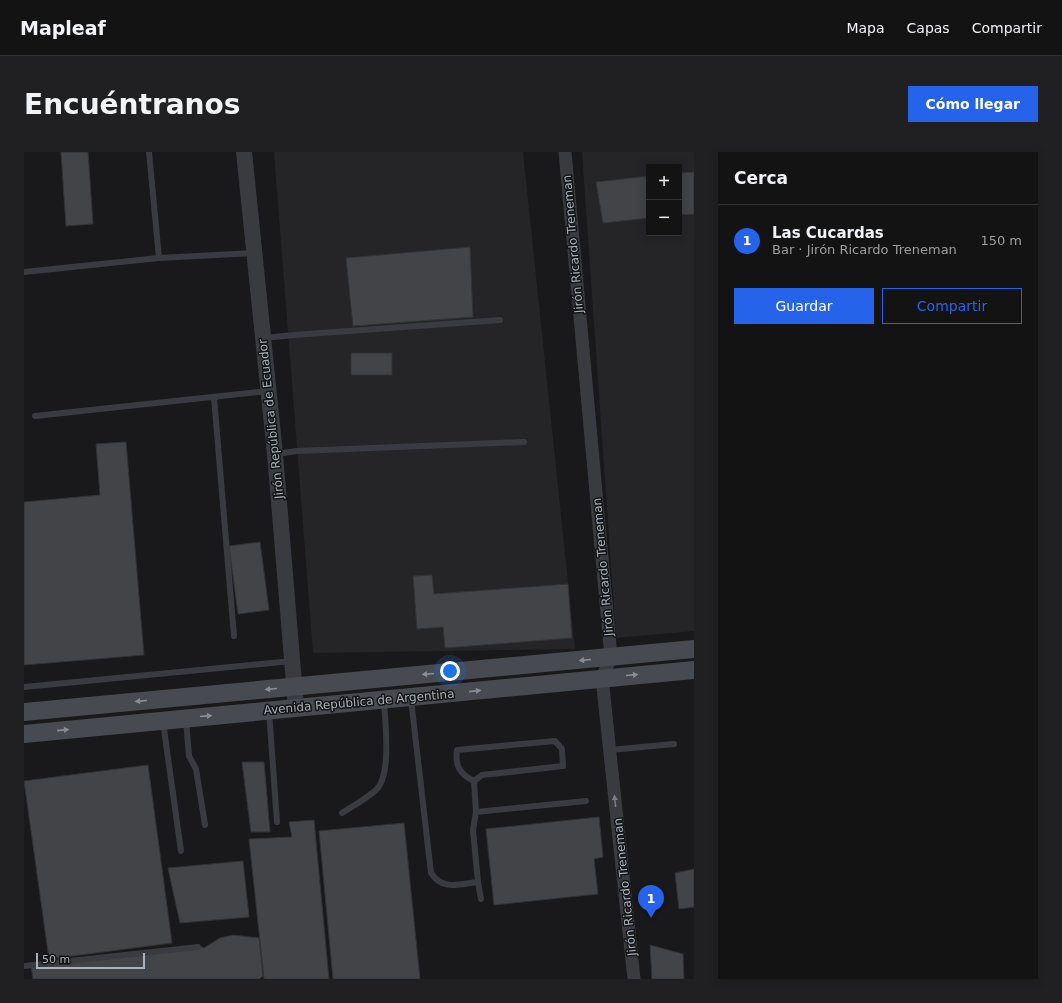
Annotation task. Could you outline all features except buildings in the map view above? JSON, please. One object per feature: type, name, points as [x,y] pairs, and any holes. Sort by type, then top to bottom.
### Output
[{"type":"main road","name":"Avenida República de Argentina","points":[[24,712],[694,649]]},
{"type":"main road","name":"Avenida República de Argentina","points":[[24,734],[694,670]]},
{"type":"street","name":"Jirón República de Ecuador","points":[[244,152],[275,454],[296,707]]},
{"type":"street","name":"Jirón Ricardo Treneman","points":[[565,152],[611,657],[602,678],[634,979]]},
{"type":"lane","points":[[149,152],[159,258]]},
{"type":"lane","points":[[24,272],[159,258],[254,253]]},
{"type":"lane","points":[[263,339],[294,335],[500,320]]},
{"type":"lane","points":[[35,416],[268,391]]},
{"type":"lane","points":[[214,397],[234,636]]},
{"type":"lane","points":[[275,454],[297,451],[524,442]]},
{"type":"lane","points":[[24,687],[292,661]]},
{"type":"lane","points":[[411,697],[431,873],[436,881],[444,886],[478,882]]},
{"type":"lane","points":[[342,813],[376,790],[384,777],[386,737],[384,700]]},
{"type":"lane","points":[[269,710],[277,822]]},
{"type":"lane","points":[[186,718],[189,756],[196,769],[205,826]]},
{"type":"lane","points":[[163,720],[181,851]]},
{"type":"lane","points":[[555,741],[562,749],[563,766],[482,776],[474,780],[463,776],[457,765],[457,750],[555,741]]},
{"type":"lane","points":[[610,750],[674,744]]},
{"type":"lane","points":[[474,780],[476,812],[473,830],[474,849],[481,899]]},
{"type":"lane","points":[[476,812],[586,801]]},
{"type":"lane","points":[[24,966],[198,947]]},
{"type":"shaded area","points":[[274,152],[523,152],[575,649],[313,653]]},
{"type":"shaded area","points":[[582,152],[694,152],[694,631],[616,638]]},
{"type":"place","name":"Las Cucardas","points":[[651,918]]}]
